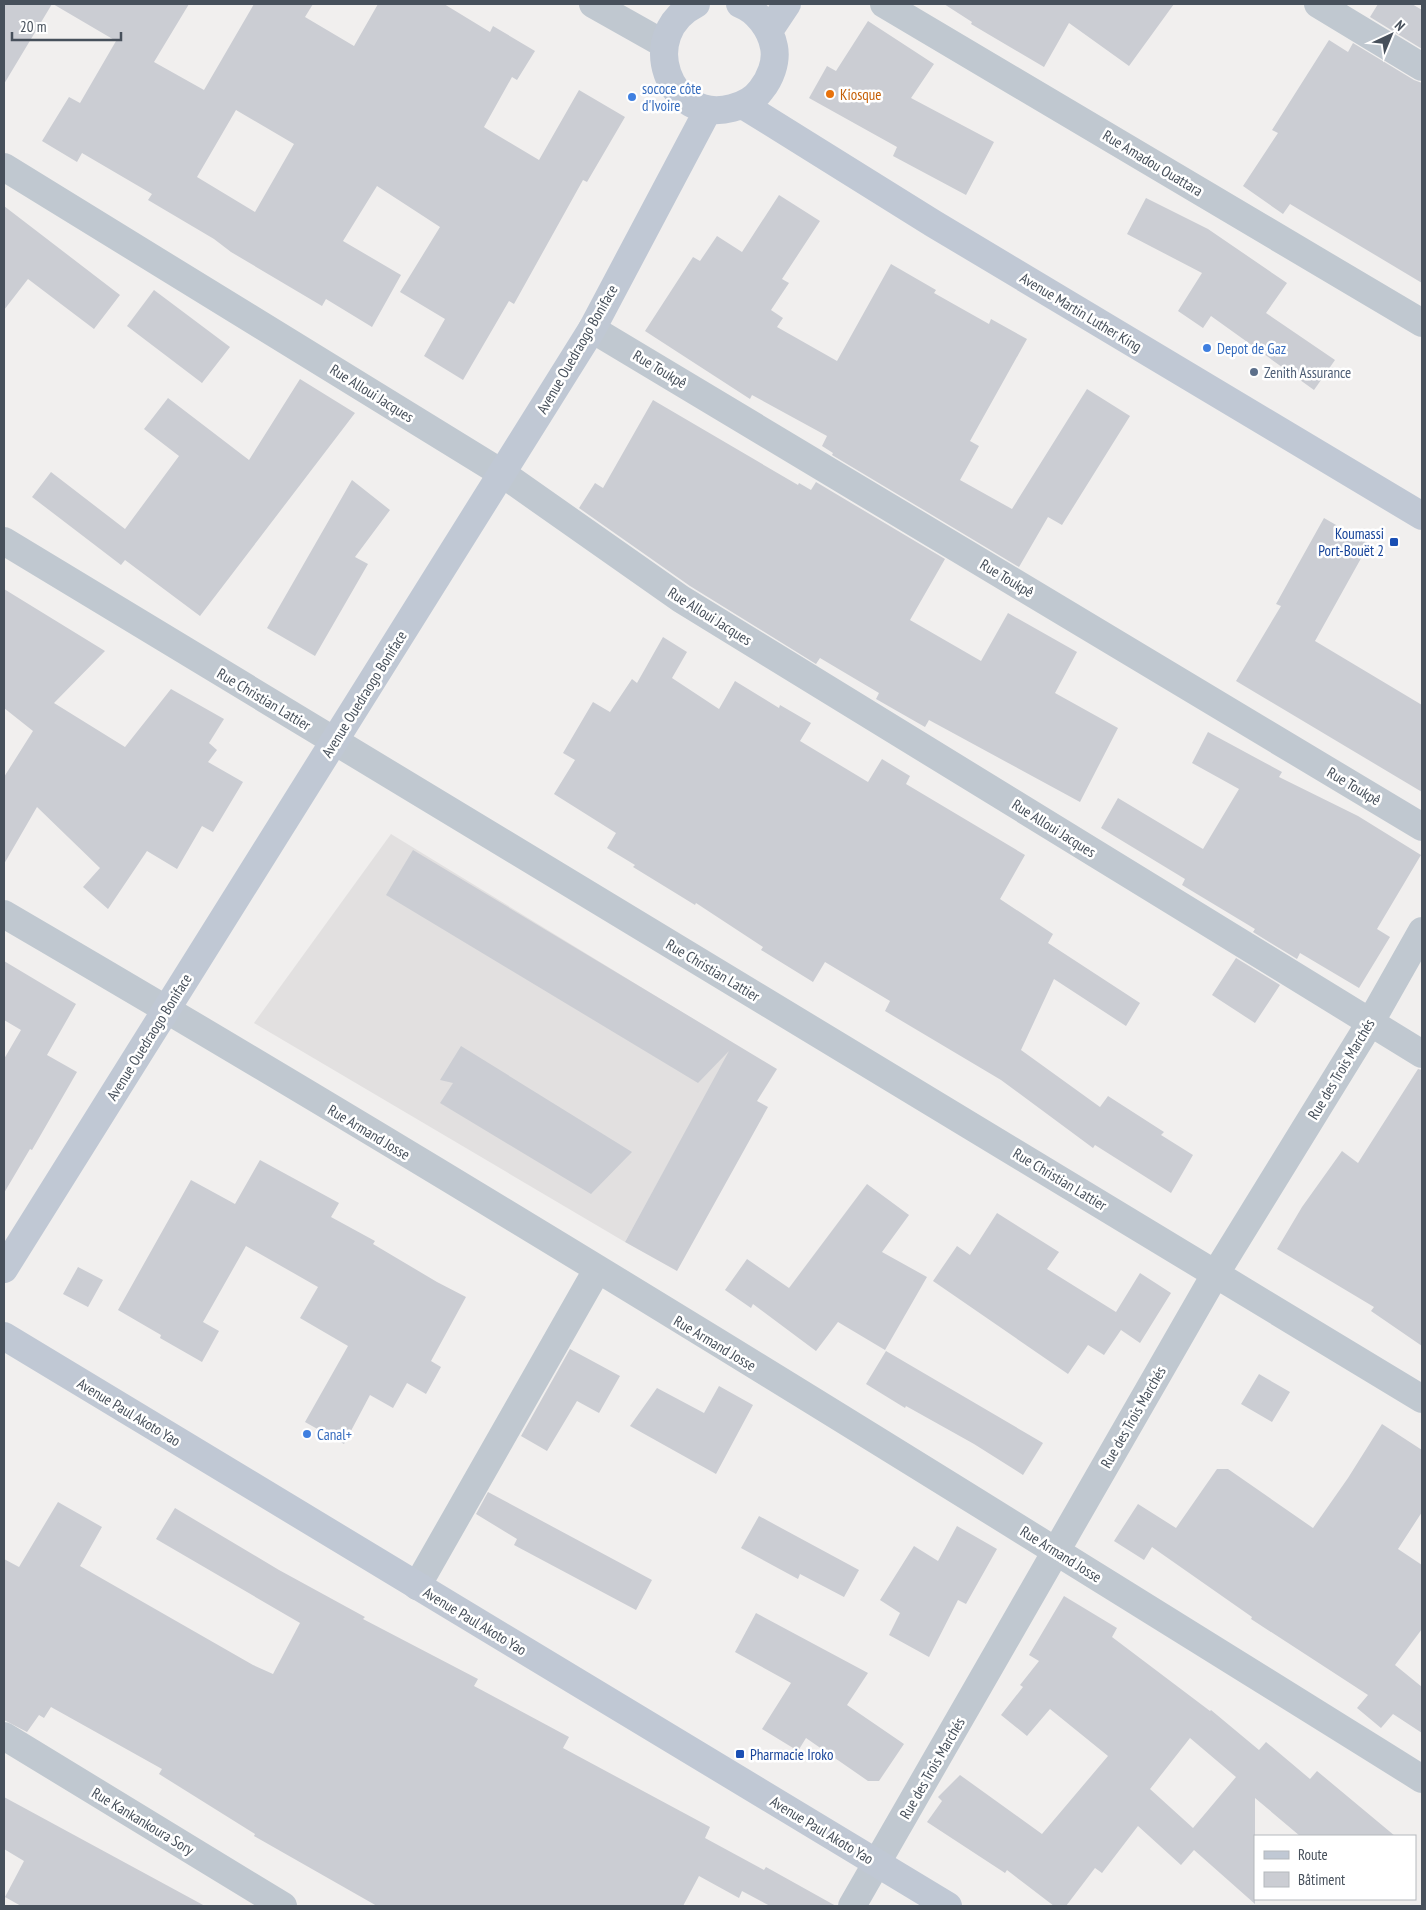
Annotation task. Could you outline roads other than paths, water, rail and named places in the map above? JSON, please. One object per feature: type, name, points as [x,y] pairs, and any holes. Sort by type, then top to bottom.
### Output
[{"type":"street","points":[[593,4],[664,44]]},
{"type":"street","points":[[695,4],[681,14],[670,27],[664,44],[664,62],[669,78],[678,92],[692,104],[708,110],[726,110],[743,105],[757,96],[768,82],[773,66],[774,48],[769,31],[759,17],[740,4]]},
{"type":"street","points":[[769,31],[787,4]]},
{"type":"street","name":"Rue Amadou Ouattara","points":[[884,4],[1422,323]]},
{"type":"street","points":[[1318,4],[1422,67]]},
{"type":"street","name":"Avenue Martin Luther King","points":[[743,105],[934,224],[1422,516]]},
{"type":"street","name":"Avenue Ouedraogo Boniface","points":[[4,1269],[592,329],[708,110]]},
{"type":"street","name":"Rue Alloui Jacques","points":[[4,167],[503,474],[681,599],[1422,1054]]},
{"type":"street","name":"Rue Toukpê","points":[[592,329],[1422,827]]},
{"type":"street","name":"Rue Christian Lattier","points":[[4,541],[1422,1399]]},
{"type":"street","name":"Rue Armand Josse","points":[[4,914],[166,1009],[597,1270],[1056,1551],[1422,1779]]},
{"type":"street","name":"Rue des Trois Marchés","points":[[852,1906],[878,1864],[1216,1273],[1370,1023],[1422,931]]},
{"type":"street","points":[[417,1586],[597,1270]]},
{"type":"street","name":"Avenue Paul Akoto Yao","points":[[4,1336],[948,1906]]},
{"type":"street","name":"Rue Kankankoura Sory","points":[[4,1736],[283,1906]]},
{"type":"place","name":"Kiosque","points":[[830,94]]},
{"type":"place","name":"sococe côte d'Ivoire","points":[[632,97]]},
{"type":"place","name":"Depot de Gaz","points":[[1207,348]]},
{"type":"place","name":"Zenith Assurance","points":[[1254,372]]},
{"type":"place","name":"Koumassi Port-Bouët 2","points":[[1394,542]]},
{"type":"place","name":"Canal+","points":[[307,1434]]},
{"type":"place","name":"Pharmacie Iroko","points":[[740,1754]]}]
